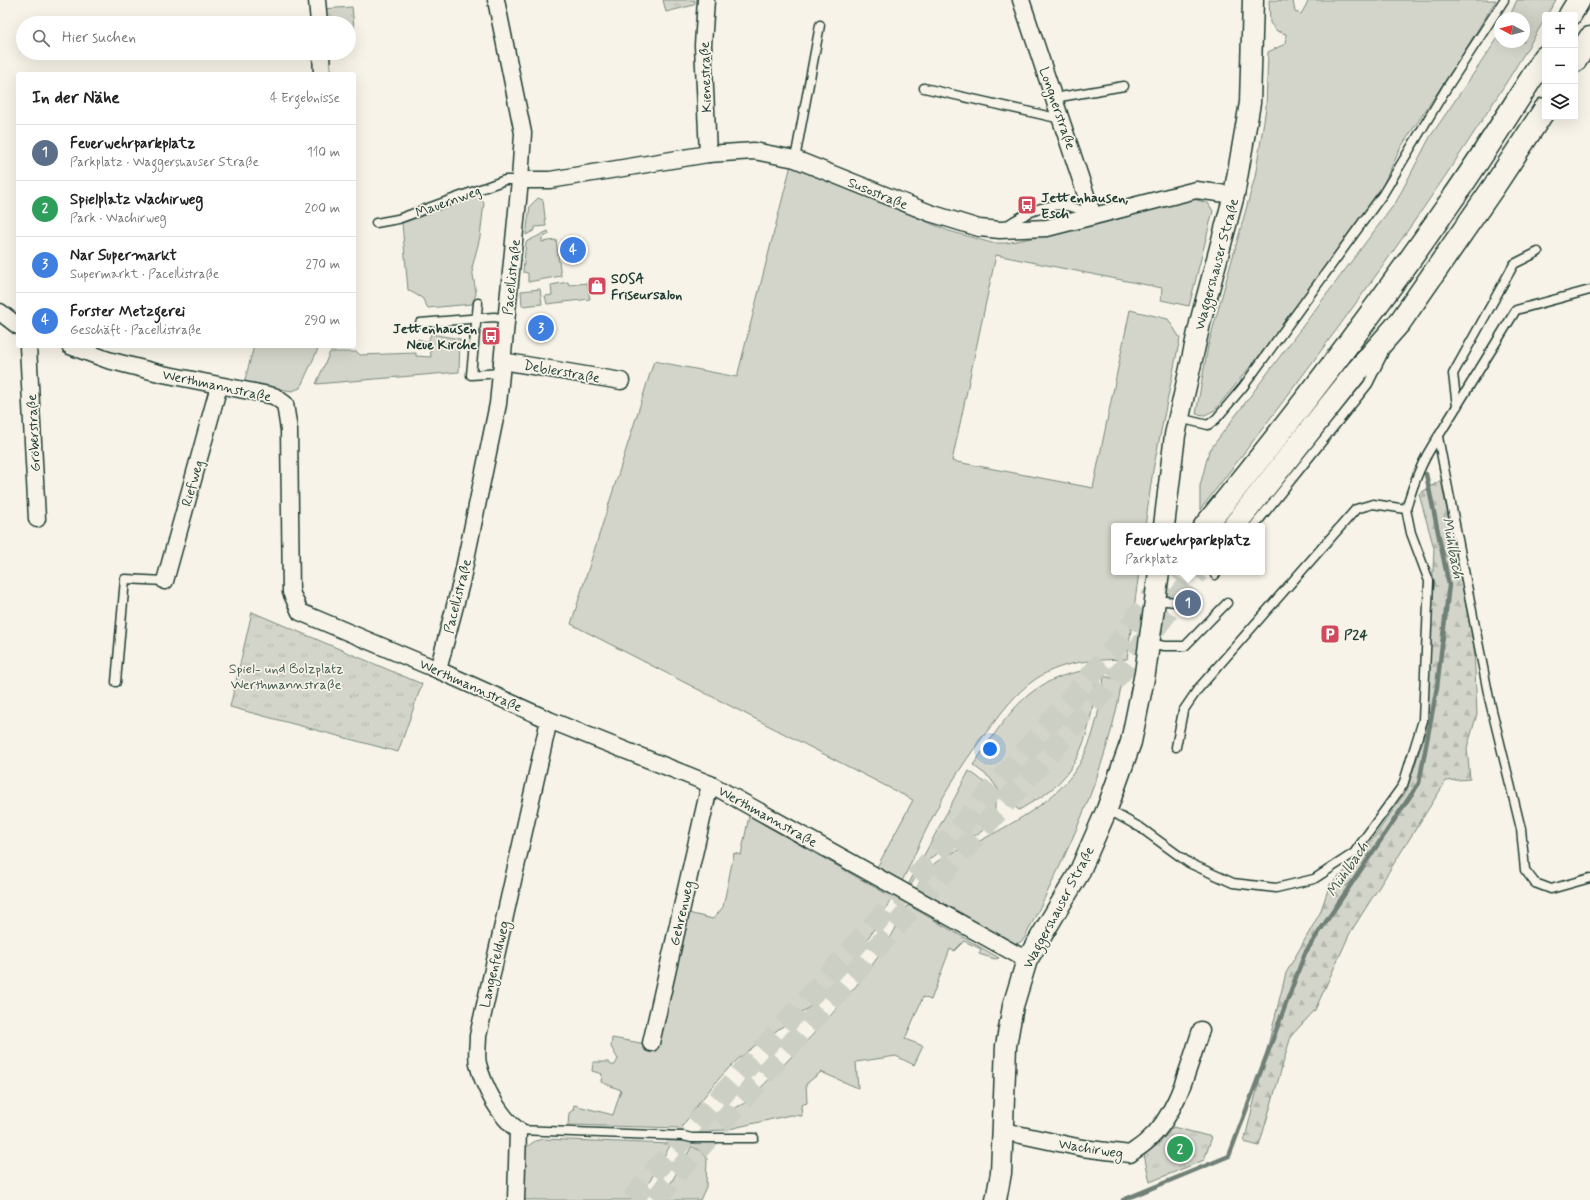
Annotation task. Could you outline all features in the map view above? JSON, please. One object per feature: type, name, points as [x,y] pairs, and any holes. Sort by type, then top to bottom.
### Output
[{"type":"highway","points":[[1572,12],[1579,0]]},
{"type":"highway","points":[[1578,56],[1590,38]]},
{"type":"highway","points":[[1207,523],[1276,438],[1396,280],[1452,200],[1542,62]]},
{"type":"highway","points":[[1236,523],[1357,371],[1400,322],[1491,191],[1542,114]]},
{"type":"street","points":[[317,0],[318,16]]},
{"type":"street","name":"Pacellistraße","points":[[438,670],[461,583],[498,404],[520,180],[523,132],[496,0]]},
{"type":"street","name":"Kienestraße","points":[[706,0],[703,45],[708,154]]},
{"type":"street","name":"Longnerstraße","points":[[1021,0],[1094,216]]},
{"type":"street","name":"Waggershauser Straße","points":[[1164,523],[1175,435],[1201,319],[1234,195],[1250,103],[1253,0]]},
{"type":"street","points":[[321,60],[322,72]]},
{"type":"street","name":"Susostraße","points":[[520,180],[550,180],[708,154],[754,151],[795,159],[930,213],[979,228],[1000,230],[1048,228],[1196,190],[1234,195]]},
{"type":"street","points":[[0,312],[16,324]]},
{"type":"street","name":"Gröberstraße","points":[[28,348],[37,519]]},
{"type":"street","name":"Werthmannstraße","points":[[75,348],[108,360],[219,386],[274,396],[285,404],[289,430],[292,592],[300,612],[438,670],[549,720],[710,784],[1027,960]]},
{"type":"street","name":"Deblerstraße","points":[[501,367],[621,381]]},
{"type":"street","name":"Riefweg","points":[[165,581],[219,386]]},
{"type":"street","name":"Waggershauser Straße","points":[[996,1200],[1001,1173],[1006,1046],[1013,1006],[1027,960],[1079,873],[1107,809],[1131,742],[1150,643],[1159,575]]},
{"type":"street","name":"Langenfeldweg","points":[[518,1130],[507,1123],[494,1104],[478,1063],[478,1036],[549,720]]},
{"type":"street","name":"Gehrenweg","points":[[651,1043],[710,784]]},
{"type":"street","name":"Wachirweg","points":[[1003,1131],[1082,1148],[1130,1154],[1148,1140],[1165,1120],[1179,1094],[1201,1030]]},
{"type":"street","points":[[516,1200],[518,1130]]},
{"type":"lane","points":[[1179,418],[1208,425],[1216,419],[1243,387],[1383,194],[1446,89],[1490,24],[1504,0]]},
{"type":"lane","points":[[795,159],[820,25]]},
{"type":"lane","points":[[1054,98],[1124,86]]},
{"type":"lane","points":[[924,88],[1061,119]]},
{"type":"lane","name":"Mauernweg","points":[[376,223],[398,219],[505,180],[520,180]]},
{"type":"lane","points":[[1458,406],[1453,374],[1514,264],[1538,252]]},
{"type":"lane","points":[[1107,809],[1141,828],[1189,863],[1233,883],[1276,888],[1314,879],[1354,853],[1403,785],[1424,720],[1429,581],[1411,533],[1406,509],[1416,475],[1426,455],[1458,406],[1516,310],[1590,290]]},
{"type":"lane","points":[[478,303],[478,318],[471,376],[501,367]]},
{"type":"lane","points":[[420,323],[478,318],[507,319]]},
{"type":"lane","points":[[1256,523],[1368,384],[1400,322]]},
{"type":"lane","points":[[1438,437],[1489,698],[1521,829],[1525,870],[1535,883],[1551,888],[1590,878]]},
{"type":"lane","points":[[1176,747],[1183,711],[1198,689],[1356,509],[1373,504],[1406,509]]},
{"type":"lane","points":[[116,682],[125,579],[165,581]]},
{"type":"lane","points":[[1156,600],[1196,604]]},
{"type":"lane","points":[[1150,643],[1164,646],[1185,646],[1226,603]]},
{"type":"lane","points":[[518,1130],[683,1136],[692,1138],[754,1138]]},
{"type":"green space","points":[[663,0],[695,0],[694,5],[666,12]]},
{"type":"green space","points":[[1269,0],[1293,1],[1295,12],[1301,14],[1309,0],[1496,0],[1459,60],[1401,147],[1381,189],[1275,336],[1215,410],[1205,415],[1196,414],[1208,346],[1255,177],[1266,108],[1268,52],[1285,44],[1286,34],[1277,31],[1270,23]]},
{"type":"green space","points":[[1517,0],[1556,0],[1549,12],[1542,12],[1542,24],[1530,44],[1530,12],[1512,12]]},
{"type":"green space","points":[[352,7],[353,16],[322,16],[322,9]]},
{"type":"green space","points":[[1494,44],[1494,48],[1527,48],[1465,146],[1380,270],[1291,391],[1200,510],[1200,486],[1209,451],[1396,202],[1430,137]]},
{"type":"green space","points":[[791,165],[949,231],[992,243],[1006,243],[1092,226],[1193,199],[1208,203],[1213,211],[1189,306],[1161,300],[1162,288],[996,255],[952,461],[1093,488],[1130,310],[1168,319],[1180,338],[1153,470],[1145,523],[1111,523],[1111,575],[1139,575],[1127,659],[1074,663],[1054,669],[1036,679],[1015,696],[983,736],[952,783],[927,828],[901,883],[876,869],[913,800],[571,624],[654,361],[737,377]]},
{"type":"green space","points":[[478,196],[484,203],[480,237],[472,268],[476,294],[472,304],[428,308],[422,298],[408,290],[402,223]]},
{"type":"green space","points":[[538,198],[543,200],[546,226],[535,227],[535,230],[526,235],[530,206]]},
{"type":"green space","points":[[548,231],[549,234],[542,238],[542,242],[556,240],[561,276],[528,282],[528,273],[523,272],[526,242]]},
{"type":"green space","points":[[568,282],[569,285],[587,283],[590,299],[547,304],[545,296],[552,295],[551,285]]},
{"type":"green space","points":[[540,289],[542,304],[522,306],[521,291]]},
{"type":"green space","points":[[431,334],[460,339],[459,372],[316,384],[330,352],[357,352],[360,355],[416,353],[416,356],[431,357],[430,346],[417,345],[418,339],[428,342]]},
{"type":"green space","points":[[253,348],[318,349],[300,388],[292,391],[244,383]]},
{"type":"green space","points":[[1441,480],[1474,647],[1477,714],[1467,748],[1470,779],[1446,781],[1350,933],[1315,1010],[1291,1036],[1259,1146],[1244,1142],[1286,973],[1320,913],[1330,884],[1358,860],[1407,790],[1426,731],[1434,548],[1419,494]]},
{"type":"green space","name":"Spiel- und Bolzplatz Werthmannstraße","points":[[252,612],[422,684],[398,752],[230,707]]},
{"type":"green space","points":[[1096,669],[1090,718],[1081,749],[1074,763],[1065,776],[1053,788],[1019,810],[1005,799],[990,778],[973,765],[1010,714],[1022,700],[1036,689],[1053,680],[1072,673]]},
{"type":"green space","points":[[1104,676],[1122,681],[1106,748],[1070,845],[1024,939],[1019,943],[1013,944],[915,890],[926,872],[935,863],[947,855],[982,840],[1016,821],[1058,791],[1084,756],[1093,734]]},
{"type":"green space","points":[[969,771],[986,784],[992,793],[995,803],[994,815],[989,824],[982,831],[941,851],[928,860],[909,888],[907,887]]},
{"type":"green space","points":[[749,816],[892,897],[876,926],[837,980],[813,1004],[737,1060],[707,1093],[681,1128],[568,1125],[569,1113],[573,1110],[574,1105],[613,1115],[621,1090],[601,1082],[602,1074],[592,1071],[593,1062],[608,1062],[611,1065],[615,1065],[618,1059],[611,1047],[612,1038],[646,1044],[645,1051],[651,1053],[684,912],[713,919],[723,907],[734,853],[741,855]]},
{"type":"green space","points":[[908,905],[999,958],[995,959],[979,954],[981,949],[964,941],[954,951],[950,949],[931,1000],[923,997],[905,1039],[923,1046],[914,1065],[896,1056],[856,1062],[858,1088],[821,1072],[806,1084],[807,1103],[801,1105],[802,1116],[790,1115],[725,1130],[702,1131],[707,1124],[718,1115],[744,1104],[750,1099],[822,1025],[856,986],[871,966],[889,940]]},
{"type":"green space","points":[[1173,1127],[1212,1137],[1204,1160],[1150,1182],[1144,1155],[1160,1143]]},
{"type":"green space","points":[[543,1139],[671,1144],[639,1200],[520,1200],[524,1149],[535,1141]]},
{"type":"green space","points":[[692,1146],[702,1152],[707,1158],[706,1187],[700,1200],[661,1200]]},
{"type":"waterway","name":"Mühlbach","points":[[1123,1200],[1229,1156],[1305,953],[1419,783],[1437,687],[1449,585],[1426,474]]},
{"type":"tunnel","points":[[632,1200],[658,1167],[926,866],[1107,657],[1169,575]]},
{"type":"tunnel","points":[[656,1200],[670,1181],[1122,671],[1196,575]]},
{"type":"place","name":"Jettenhausen, Esch","points":[[1027,205]]},
{"type":"place","name":"Forster Metzgerei","points":[[573,250]]},
{"type":"place","name":"SOSA Friseursalon","points":[[597,286]]},
{"type":"place","name":"Nar Supermarkt","points":[[541,328]]},
{"type":"place","name":"Jettenhausen Neue Kirche","points":[[491,336]]},
{"type":"place","name":"Feuerwehrparkplatz","points":[[1188,603]]},
{"type":"place","name":"P24","points":[[1330,634]]},
{"type":"place","name":"Spielplatz Wachirweg","points":[[1180,1149]]}]
